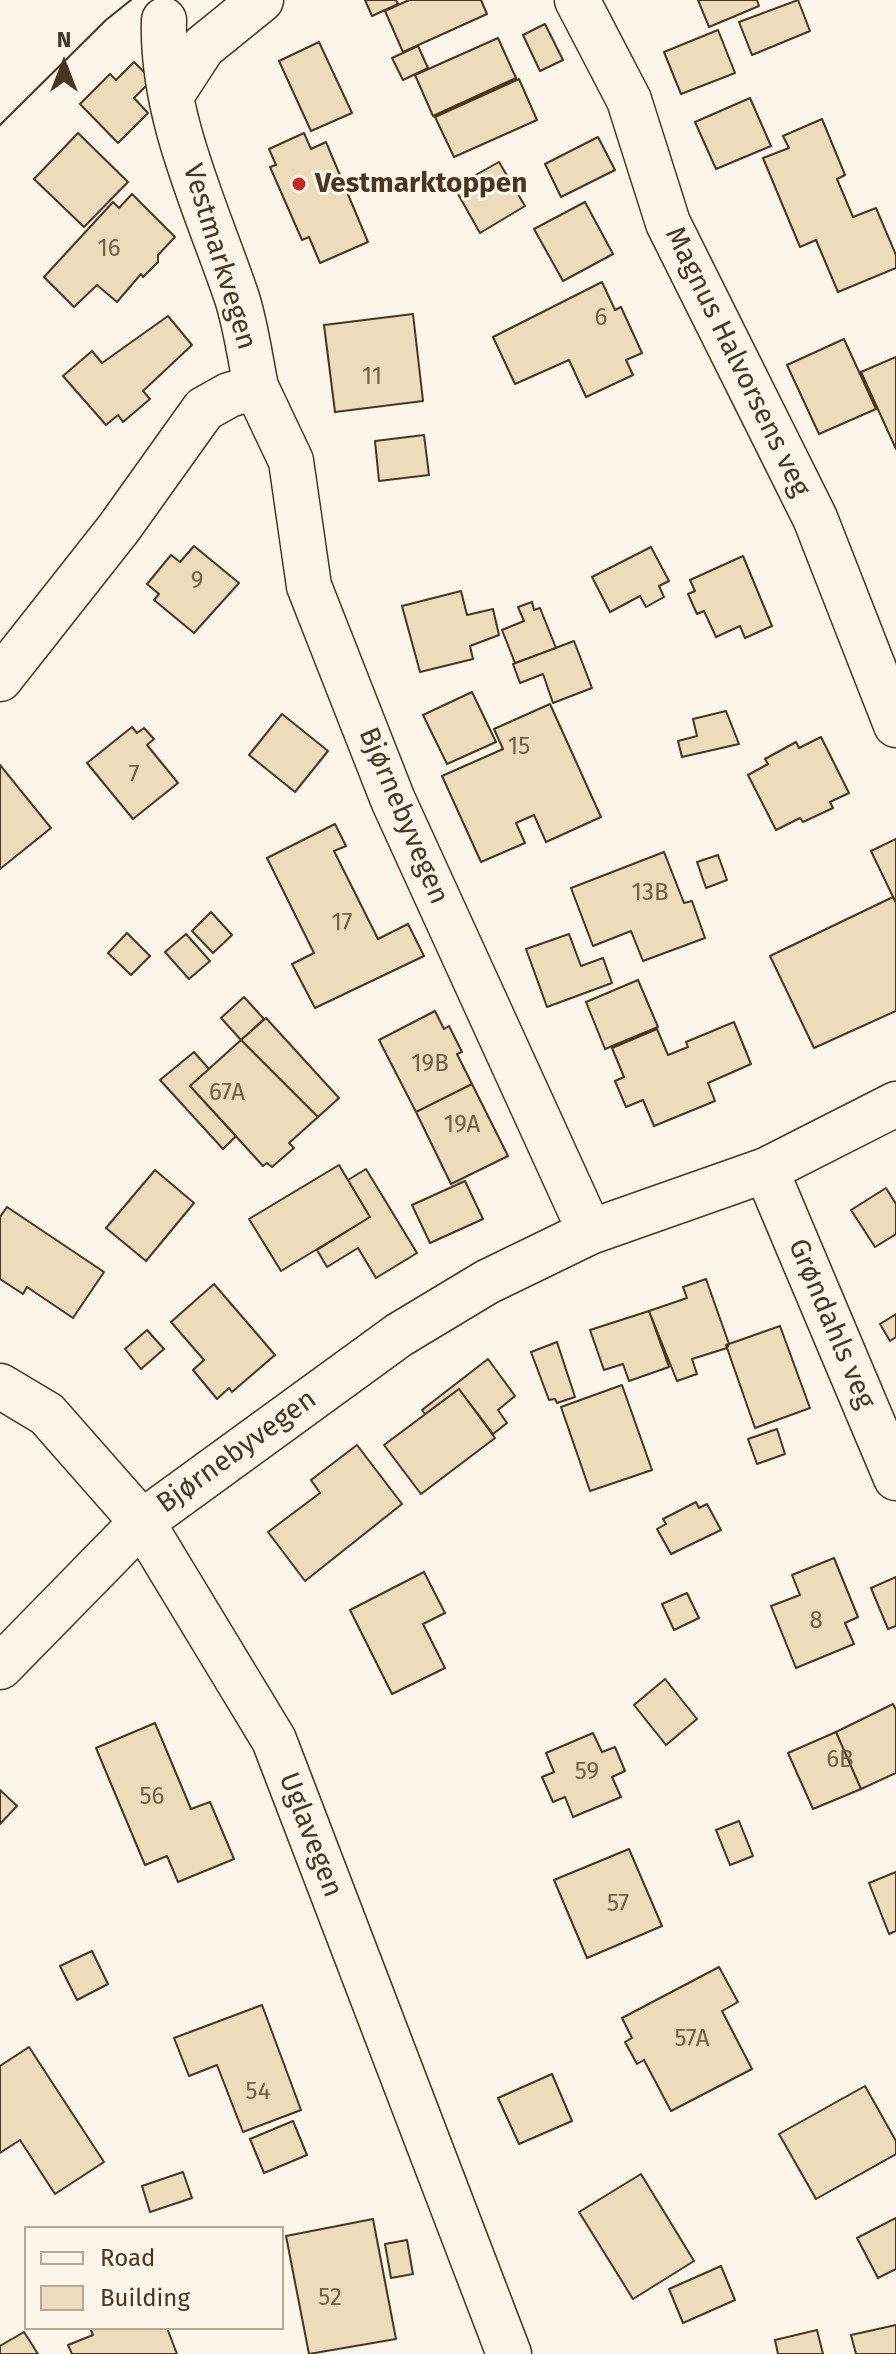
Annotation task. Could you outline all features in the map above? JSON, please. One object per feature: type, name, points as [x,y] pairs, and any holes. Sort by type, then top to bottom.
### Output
[{"type":"street","points":[[173,93],[203,47],[261,0]]},
{"type":"street","name":"Magnus Halvorsens veg","points":[[577,0],[629,100],[668,223],[815,518],[896,725]]},
{"type":"street","name":"Vestmarkvegen","points":[[0,679],[119,528],[204,409],[229,395],[256,387],[238,300],[204,210],[173,93],[164,41],[164,20]]},
{"type":"street","name":"Bjørnebyvegen","points":[[256,387],[291,461],[309,586],[393,800],[590,1232]]},
{"type":"street","name":"Bjørnebyvegen","points":[[0,1667],[142,1522],[399,1335],[487,1282],[590,1232],[766,1170],[896,1104]]},
{"type":"street","name":"Grøndahls veg","points":[[766,1170],[896,1478]]},
{"type":"street","name":"Uglavegen","points":[[0,1386],[47,1414],[142,1522],[274,1740],[509,2354]]},
{"type":"building","points":[[365,0],[396,0],[398,4],[372,16]]},
{"type":"building","points":[[409,0],[481,0],[487,14],[403,52],[385,11]]},
{"type":"building","points":[[698,0],[757,0],[759,6],[709,27]]},
{"type":"building","points":[[798,0],[810,31],[752,55],[739,22]]},
{"type":"building","points":[[545,24],[563,60],[540,71],[523,35]]},
{"type":"building","points":[[718,30],[735,73],[681,94],[664,52]]},
{"type":"building","points":[[498,38],[516,78],[433,116],[415,75]]},
{"type":"building","points":[[319,42],[352,113],[311,131],[279,61]]},
{"type":"building","points":[[418,46],[428,68],[403,80],[392,58]]},
{"type":"building","points":[[134,62],[152,80],[134,98],[148,113],[118,143],[80,104],[110,74],[116,80]]},
{"type":"building","points":[[519,79],[537,120],[454,157],[435,117]]},
{"type":"building","points":[[750,98],[771,146],[716,169],[695,122]]},
{"type":"building","points":[[822,119],[845,175],[837,179],[853,217],[876,208],[896,255],[896,268],[838,292],[816,240],[800,247],[763,158],[789,148],[783,136]]},
{"type":"building","points":[[78,133],[128,182],[84,227],[34,179]]},
{"type":"building","points":[[304,133],[311,149],[326,142],[368,242],[320,263],[309,237],[302,240],[270,167],[276,165],[269,149]]},
{"type":"building","points":[[598,137],[615,170],[561,197],[545,164]]},
{"type":"building","points":[[499,162],[525,206],[480,233],[454,187]]},
{"type":"building","points":[[132,194],[175,237],[158,255],[158,262],[143,277],[141,274],[117,302],[97,285],[74,307],[44,277],[113,202],[119,208]]},
{"type":"building","points":[[585,202],[613,254],[563,281],[534,229]]},
{"type":"building","points":[[602,282],[615,310],[621,307],[642,353],[626,360],[633,375],[586,397],[569,360],[515,384],[493,337]]},
{"type":"building","points":[[413,314],[423,401],[335,412],[324,325]]},
{"type":"building","points":[[168,316],[192,345],[143,391],[150,399],[123,422],[118,415],[106,425],[63,376],[92,351],[102,363]]},
{"type":"building","points":[[844,339],[876,409],[819,434],[787,365]]},
{"type":"building","points":[[896,357],[896,449],[861,372]]},
{"type":"building","points":[[424,435],[429,475],[379,481],[375,441]]},
{"type":"building","points":[[194,546],[239,583],[194,633],[154,600],[159,594],[147,584],[171,555],[180,562]]},
{"type":"building","points":[[651,547],[669,581],[659,586],[664,597],[646,607],[640,596],[610,612],[592,577]]},
{"type":"building","points":[[743,556],[772,626],[745,638],[740,626],[716,637],[704,611],[697,614],[688,594],[695,591],[690,580]]},
{"type":"building","points":[[461,591],[467,615],[493,609],[499,635],[470,646],[473,659],[420,672],[402,606]]},
{"type":"building","points":[[532,602],[534,610],[540,608],[556,648],[515,663],[502,630],[524,621],[518,607]]},
{"type":"building","points":[[574,641],[592,688],[553,703],[543,674],[520,683],[513,664]]},
{"type":"building","points":[[472,692],[496,742],[447,764],[423,715]]},
{"type":"building","points":[[550,704],[601,817],[546,842],[534,815],[516,823],[525,843],[481,862],[442,776],[503,749],[494,729]]},
{"type":"building","points":[[726,711],[739,744],[682,757],[678,741],[697,736],[693,719]]},
{"type":"building","points":[[282,714],[328,751],[295,792],[249,755]]},
{"type":"building","points":[[132,727],[137,733],[144,728],[154,739],[147,745],[178,783],[133,819],[87,763]]},
{"type":"building","points":[[821,737],[849,793],[830,802],[833,808],[803,822],[800,818],[776,830],[748,775],[768,764],[765,759],[796,742],[799,748]]},
{"type":"building","points":[[0,765],[51,828],[0,869]]},
{"type":"building","points":[[335,824],[346,846],[334,851],[378,939],[408,924],[424,956],[315,1008],[292,964],[314,953],[267,858]]},
{"type":"building","points":[[896,839],[896,903],[871,851]]},
{"type":"building","points":[[664,852],[684,903],[692,901],[705,938],[643,961],[631,931],[593,946],[571,888]]},
{"type":"building","points":[[718,855],[727,880],[706,888],[697,862]]},
{"type":"building","points":[[893,897],[896,903],[896,1011],[814,1048],[770,956]]},
{"type":"building","points":[[211,912],[232,935],[213,953],[192,931]]},
{"type":"building","points":[[127,933],[150,956],[131,975],[108,953]]},
{"type":"building","points":[[186,934],[210,961],[189,979],[165,952]]},
{"type":"building","points":[[569,934],[581,966],[603,958],[612,983],[547,1007],[526,949]]},
{"type":"building","points":[[638,980],[658,1027],[605,1049],[586,1002]]},
{"type":"building","points":[[244,997],[264,1019],[241,1040],[221,1018]]},
{"type":"building","points":[[435,1011],[444,1029],[449,1026],[462,1052],[457,1054],[472,1084],[416,1112],[379,1040]]},
{"type":"building","points":[[266,1018],[339,1098],[318,1117],[241,1040]]},
{"type":"building","points":[[734,1022],[751,1064],[708,1083],[715,1101],[654,1126],[643,1100],[626,1107],[615,1081],[624,1077],[612,1048],[657,1029],[668,1055],[688,1047],[686,1042]]},
{"type":"building","points":[[241,1040],[318,1117],[289,1143],[294,1148],[272,1167],[267,1163],[263,1166],[190,1086]]},
{"type":"building","points":[[194,1052],[209,1069],[190,1086],[236,1136],[223,1149],[160,1080]]},
{"type":"building","points":[[472,1084],[508,1156],[451,1184],[416,1112]]},
{"type":"building","points":[[339,1165],[370,1217],[281,1271],[249,1219]]},
{"type":"building","points":[[366,1169],[417,1253],[376,1278],[358,1248],[327,1267],[317,1250],[370,1217],[348,1180]]},
{"type":"building","points":[[155,1170],[194,1203],[146,1261],[106,1228]]},
{"type":"building","points":[[465,1181],[483,1219],[430,1243],[412,1205]]},
{"type":"building","points":[[886,1188],[896,1204],[896,1234],[875,1247],[851,1210]]},
{"type":"building","points":[[7,1207],[104,1272],[73,1318],[27,1287],[23,1294],[0,1279],[0,1217]]},
{"type":"building","points":[[706,1279],[729,1344],[727,1348],[692,1359],[697,1374],[677,1381],[649,1311],[687,1298],[683,1287]]},
{"type":"building","points":[[214,1284],[275,1355],[232,1392],[229,1388],[217,1399],[193,1370],[204,1360],[171,1322]]},
{"type":"building","points":[[649,1311],[669,1367],[629,1381],[623,1364],[604,1370],[590,1330]]},
{"type":"building","points":[[896,1314],[896,1337],[890,1341],[880,1324]]},
{"type":"building","points":[[780,1326],[810,1408],[755,1428],[726,1345]]},
{"type":"building","points":[[147,1330],[164,1349],[141,1369],[125,1349]]},
{"type":"building","points":[[557,1342],[575,1397],[557,1403],[555,1399],[549,1400],[531,1352]]},
{"type":"building","points":[[488,1359],[515,1396],[498,1410],[507,1423],[493,1434],[459,1389],[425,1414],[422,1410]]},
{"type":"building","points":[[622,1385],[652,1470],[590,1491],[561,1407]]},
{"type":"building","points":[[459,1389],[495,1438],[421,1494],[384,1445]]},
{"type":"building","points":[[777,1429],[785,1454],[757,1464],[748,1439]]},
{"type":"building","points":[[357,1445],[402,1504],[305,1581],[268,1532],[320,1493],[311,1480]]},
{"type":"building","points":[[696,1502],[699,1508],[707,1504],[721,1530],[671,1554],[657,1529],[666,1524],[663,1519]]},
{"type":"building","points":[[834,1558],[858,1617],[845,1623],[854,1644],[796,1668],[771,1606],[800,1595],[792,1575]]},
{"type":"building","points":[[424,1572],[445,1613],[423,1624],[445,1668],[392,1694],[350,1610]]},
{"type":"building","points":[[896,1577],[896,1626],[888,1629],[871,1588]]},
{"type":"building","points":[[687,1593],[699,1618],[674,1630],[662,1604]]},
{"type":"building","points":[[665,1679],[697,1719],[666,1745],[634,1705]]},
{"type":"building","points":[[893,1704],[896,1710],[896,1773],[861,1789],[836,1732]]},
{"type":"building","points":[[155,1723],[191,1809],[210,1802],[234,1859],[178,1882],[167,1856],[145,1865],[96,1748]]},
{"type":"building","points":[[836,1732],[861,1789],[813,1809],[788,1753]]},
{"type":"building","points":[[593,1733],[602,1752],[615,1747],[625,1771],[612,1777],[621,1797],[573,1817],[565,1797],[553,1802],[542,1777],[554,1772],[546,1753]]},
{"type":"building","points":[[0,1790],[17,1806],[0,1824]]},
{"type":"building","points":[[739,1821],[753,1856],[730,1865],[716,1830]]},
{"type":"building","points":[[629,1849],[662,1926],[587,1958],[554,1880]]},
{"type":"building","points":[[896,1872],[896,1931],[889,1934],[869,1883]]},
{"type":"building","points":[[92,1951],[108,1984],[77,2000],[60,1966]]},
{"type":"building","points":[[719,1967],[738,2002],[722,2011],[752,2069],[671,2111],[644,2060],[637,2064],[625,2042],[632,2038],[622,2018]]},
{"type":"building","points":[[262,2005],[301,2110],[243,2132],[217,2065],[189,2076],[174,2038]]},
{"type":"building","points":[[29,2047],[104,2162],[55,2194],[20,2140],[0,2153],[0,2066]]},
{"type":"building","points":[[552,2074],[572,2121],[519,2144],[498,2098]]},
{"type":"building","points":[[865,2086],[896,2141],[896,2154],[816,2199],[779,2134]]},
{"type":"building","points":[[293,2121],[307,2155],[264,2173],[250,2139]]},
{"type":"building","points":[[183,2172],[192,2198],[150,2212],[142,2186]]},
{"type":"building","points":[[641,2174],[694,2261],[633,2299],[579,2212]]},
{"type":"building","points":[[896,2218],[896,2269],[878,2278],[857,2238]]},
{"type":"building","points":[[373,2219],[396,2339],[309,2354],[286,2236]]},
{"type":"building","points":[[407,2240],[413,2274],[391,2278],[385,2244]]},
{"type":"building","points":[[721,2266],[735,2300],[683,2323],[669,2289]]},
{"type":"building","points":[[896,2325],[896,2354],[856,2354],[851,2335]]},
{"type":"building","points":[[91,2330],[168,2330],[177,2354],[72,2354],[68,2345],[93,2335]]},
{"type":"building","points":[[817,2330],[823,2354],[778,2354],[775,2340]]},
{"type":"building","points":[[24,2332],[38,2354],[0,2354],[0,2346]]},
{"type":"tram line","points":[[0,125],[106,20],[131,0]]},
{"type":"place","name":"Vestmarktoppen","points":[[299,184]]}]
